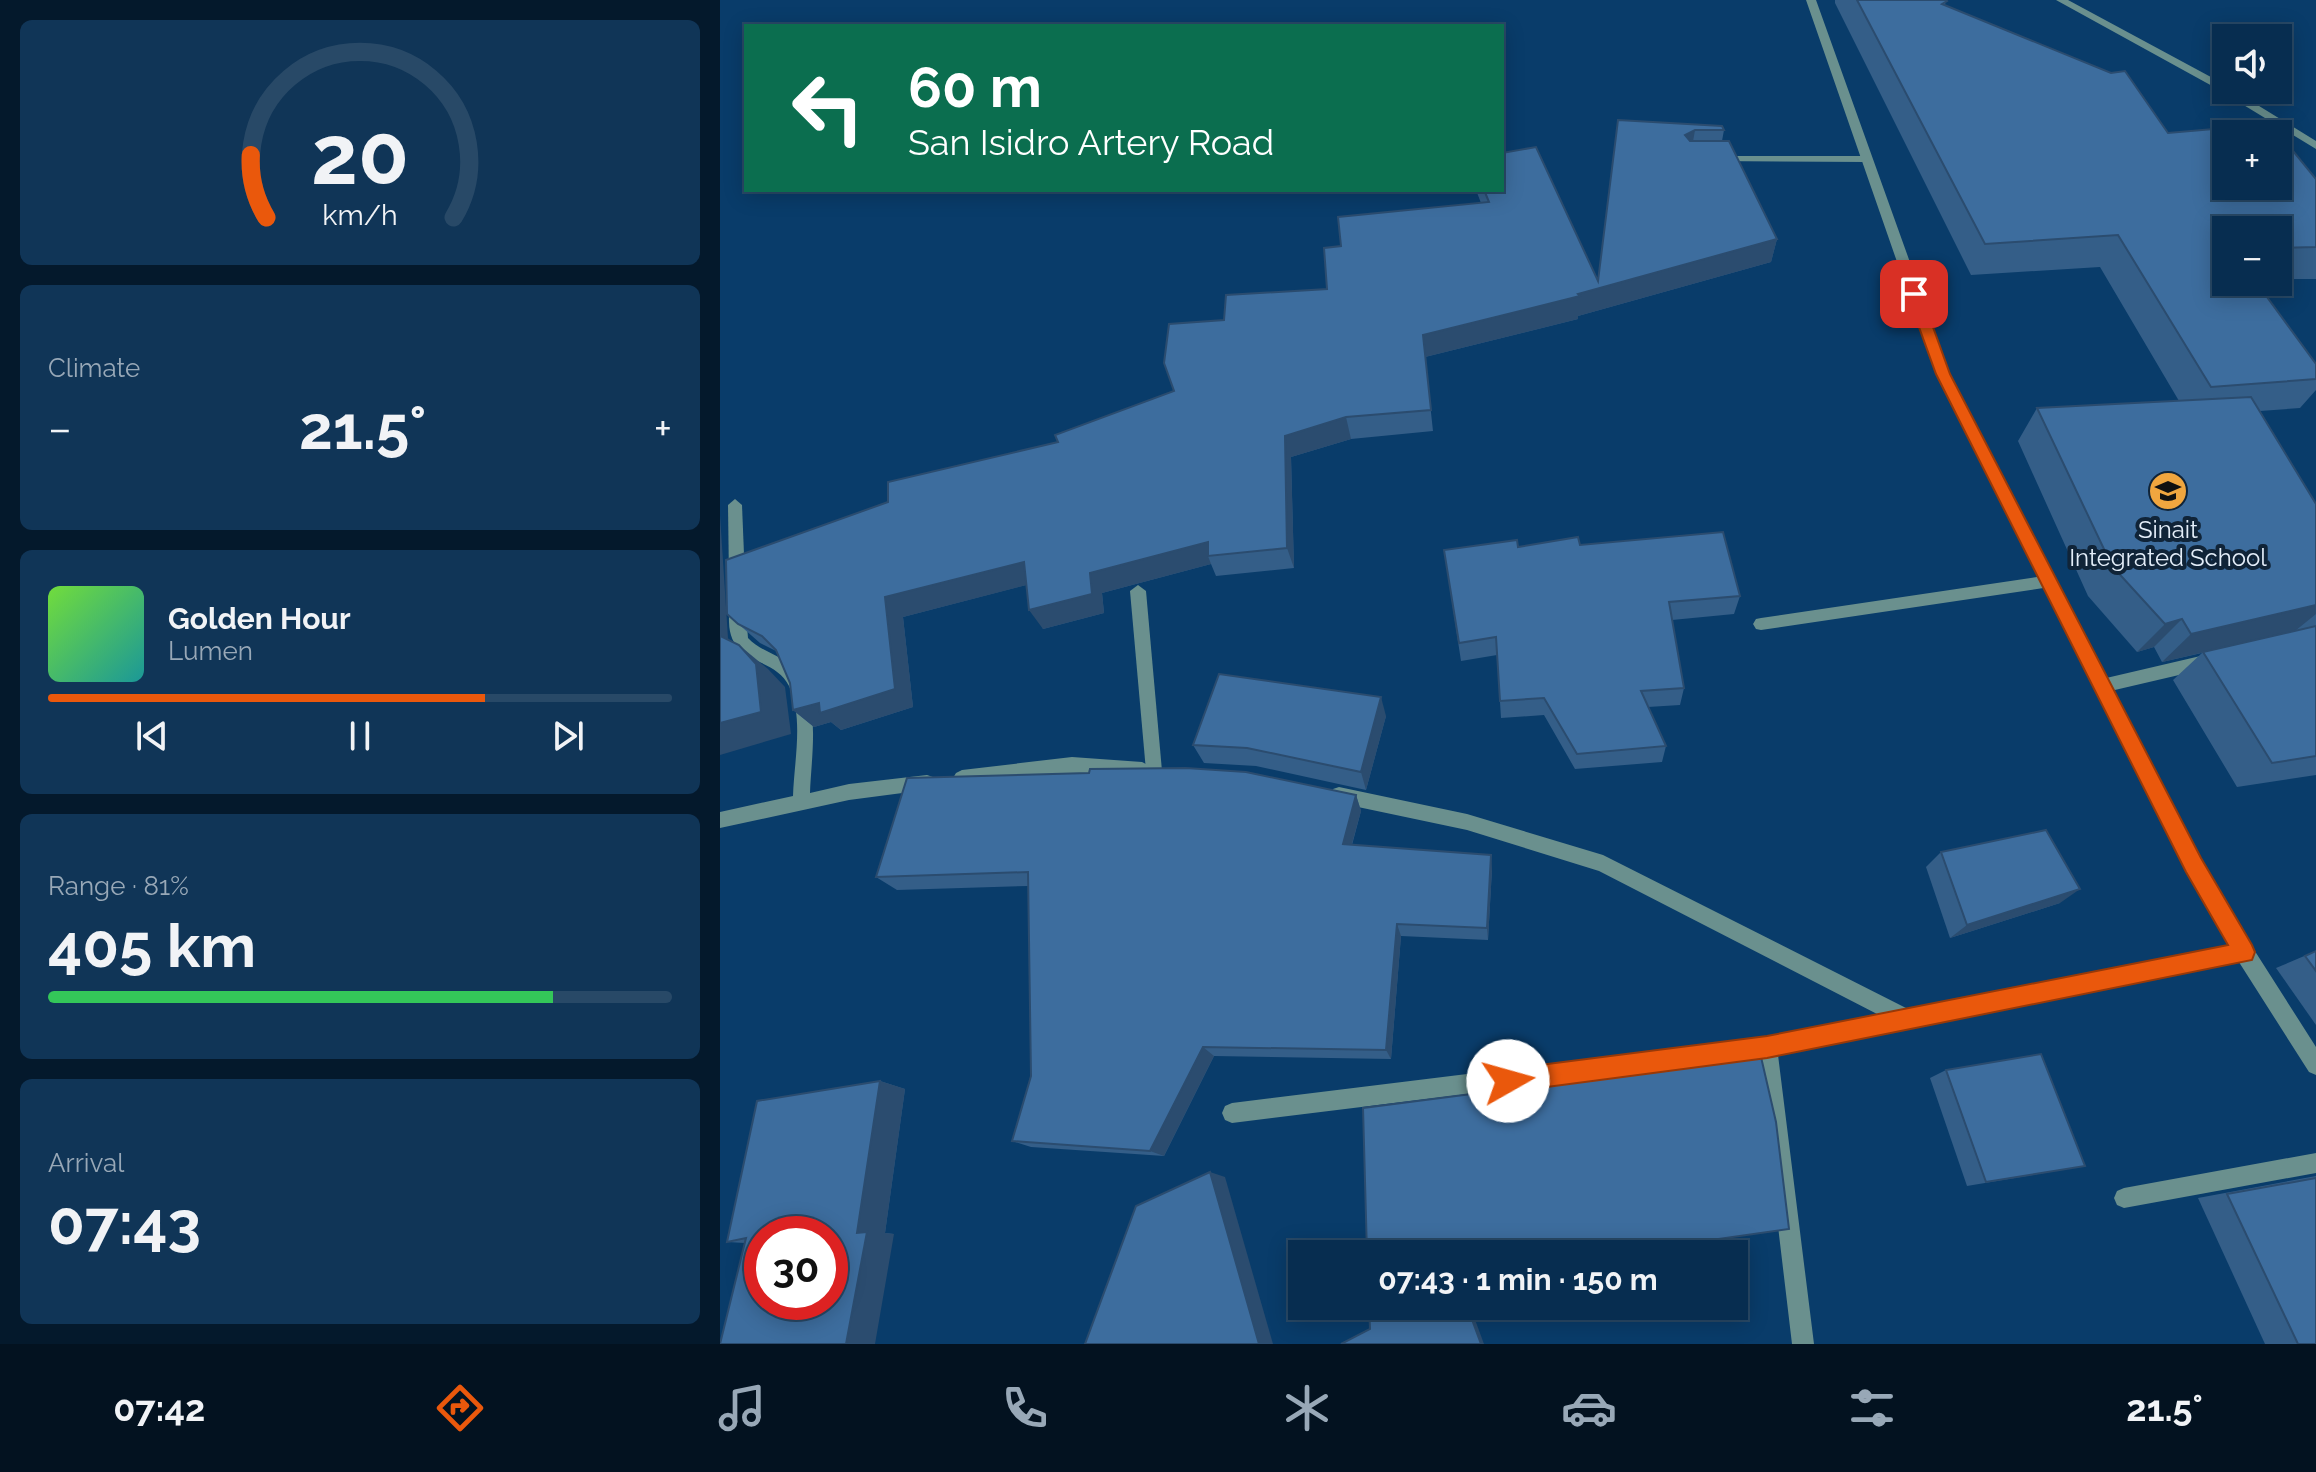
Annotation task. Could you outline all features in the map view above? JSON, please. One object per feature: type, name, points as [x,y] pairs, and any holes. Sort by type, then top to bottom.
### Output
[{"type":"street","points":[[1811,0],[1943,374],[2194,865],[2244,952],[2316,1065]]},
{"type":"street","points":[[2061,0],[2218,85],[2316,146]]},
{"type":"street","points":[[1704,159],[1866,159]]},
{"type":"street","points":[[735,505],[738,636],[748,649],[776,662],[796,683],[802,717],[801,803]]},
{"type":"street","points":[[1761,624],[2050,581]]},
{"type":"street","points":[[720,820],[849,792],[1072,765],[1161,772],[1138,591]]},
{"type":"street","points":[[2102,686],[2221,658]]},
{"type":"street","points":[[1316,790],[1467,822],[1603,864],[1907,1019]]},
{"type":"street","points":[[1232,1113],[1767,1047],[2244,952]]},
{"type":"street","points":[[1767,1047],[1803,1344]]},
{"type":"street","points":[[2124,1198],[2316,1163]]},
{"type":"building","points":[[1857,0],[1946,0],[1942,4],[2111,73],[2125,71],[2168,133],[2212,129],[2212,200],[2292,200],[2292,150],[2316,179],[2316,247],[2292,248],[2292,216],[2212,216],[2212,296],[2266,296],[2316,364],[2316,379],[2211,387],[2118,235],[1985,244]]},
{"type":"building","points":[[1618,120],[1722,126],[1724,130],[1695,130],[1685,135],[1690,141],[1729,141],[1777,239],[1578,294],[1580,296],[1423,335],[1431,410],[1346,417],[1285,436],[1287,548],[1208,556],[1208,542],[1090,573],[1092,594],[1029,610],[1024,562],[885,597],[895,689],[820,713],[819,703],[793,710],[790,683],[776,650],[762,636],[738,624],[727,614],[726,560],[888,502],[888,482],[1058,442],[1055,435],[1174,391],[1164,363],[1169,324],[1224,320],[1226,295],[1327,289],[1324,248],[1341,246],[1338,217],[1489,202],[1485,192],[1504,192],[1504,153],[1536,147],[1598,281]]},
{"type":"building","points":[[2251,397],[2316,504],[2316,605],[2191,634],[2182,619],[2165,624],[2112,566],[2037,408]]},
{"type":"building","points":[[1723,532],[1740,596],[1669,602],[1684,688],[1641,691],[1666,746],[1577,754],[1544,698],[1500,701],[1496,637],[1459,643],[1444,550],[1517,540],[1518,547],[1578,537],[1580,545]]},
{"type":"building","points":[[2316,626],[2316,756],[2272,763],[2203,652]]},
{"type":"building","points":[[720,636],[739,645],[756,664],[761,712],[720,723]]},
{"type":"building","points":[[1219,674],[1381,697],[1361,772],[1247,748],[1193,745]]},
{"type":"building","points":[[1186,768],[1246,772],[1356,795],[1343,844],[1491,855],[1487,928],[1397,924],[1386,1050],[1203,1047],[1150,1151],[1012,1141],[1031,1076],[1028,872],[876,877],[907,778],[1089,773],[1090,769]]},
{"type":"building","points":[[2046,830],[2080,889],[1967,925],[1941,852]]},
{"type":"building","points":[[2316,951],[2316,971],[2305,956]]},
{"type":"building","points":[[2041,1054],[2085,1166],[1986,1182],[1946,1070]]},
{"type":"building","points":[[1761,1057],[1776,1122],[1789,1229],[1712,1240],[1367,1240],[1363,1108]]},
{"type":"building","points":[[880,1081],[857,1233],[867,1232],[846,1344],[720,1344],[744,1246],[744,1320],[848,1320],[848,1216],[744,1216],[744,1238],[727,1242],[757,1101]]},
{"type":"building","points":[[1210,1172],[1259,1344],[1085,1344],[1136,1206]]},
{"type":"building","points":[[2316,1178],[2316,1344],[2298,1344],[2227,1194]]},
{"type":"building","points":[[1370,1320],[1472,1320],[1481,1344],[1341,1344],[1370,1329]]},
{"type":"place","name":"Sinait Integrated School","points":[[2168,491]]},
{"type":"route","points":[[1508,1081],[1767,1047],[2244,952],[2194,865],[1943,374],[1914,294]]}]
